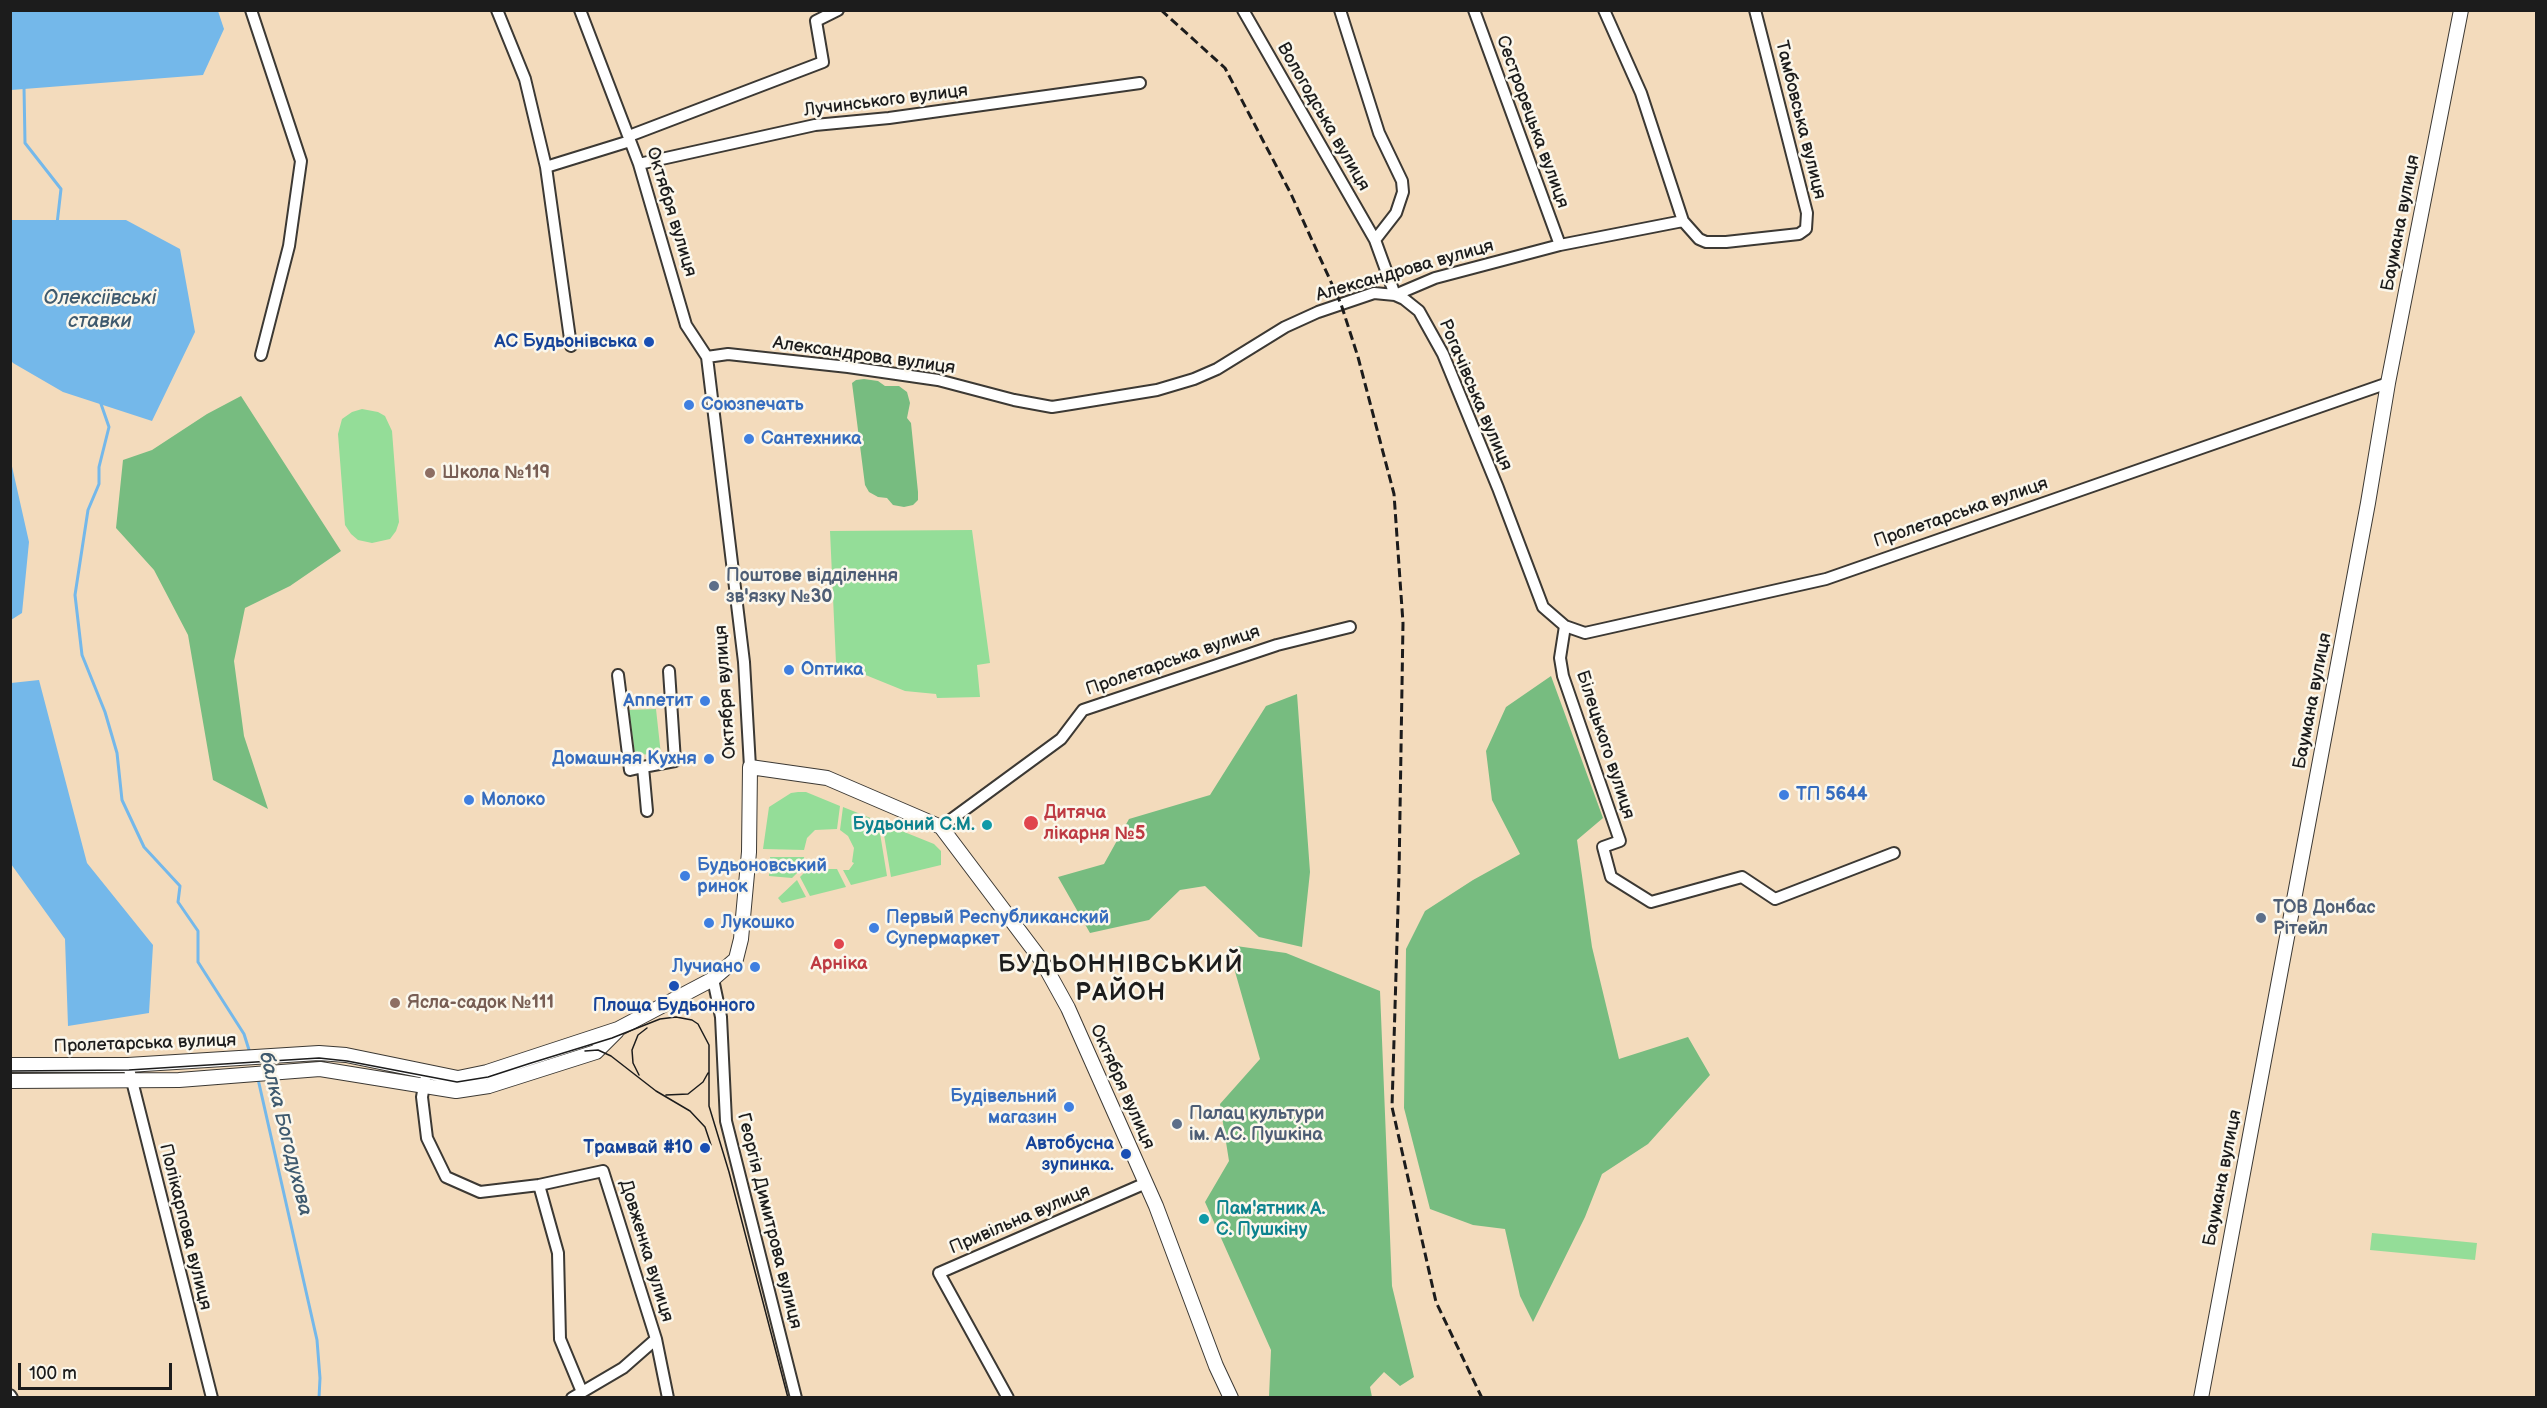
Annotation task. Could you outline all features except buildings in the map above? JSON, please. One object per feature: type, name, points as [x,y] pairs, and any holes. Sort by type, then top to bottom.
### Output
[{"type":"main road","name":"Баумана вулиця","points":[[2201,1398],[2364,526],[2388,383],[2461,10]]},
{"type":"main road","name":"Октября вулиця","points":[[750,767],[827,778],[941,827],[1042,961],[1068,1008],[1146,1183],[1216,1366],[1231,1398]]},
{"type":"main road","points":[[618,1029],[712,980],[736,959],[741,939],[749,852],[750,767]]},
{"type":"main road","name":"Пролетарська вулиця","points":[[10,1065],[128,1065],[319,1053],[346,1055],[458,1078],[487,1072],[618,1029]]},
{"type":"main road","name":"Пролетарська вулиця","points":[[10,1081],[131,1081],[320,1069],[456,1091],[489,1086],[596,1052],[612,1038],[618,1029]]},
{"type":"street","points":[[250,10],[301,161],[289,246],[261,356]]},
{"type":"street","points":[[497,10],[525,79],[546,167],[571,346]]},
{"type":"street","name":"Октября вулиця","points":[[580,10],[639,164],[686,324],[708,357],[744,662],[750,767]]},
{"type":"street","points":[[546,167],[629,139],[823,62],[816,21],[838,10]]},
{"type":"street","name":"Вологодська вулиця","points":[[1243,10],[1375,240]]},
{"type":"street","points":[[1340,10],[1380,133],[1402,181],[1403,192],[1396,213],[1375,240],[1395,295]]},
{"type":"street","name":"Сестрорецька вулиця","points":[[1474,10],[1560,245]]},
{"type":"street","points":[[1604,10],[1641,93],[1683,221]]},
{"type":"street","name":"Тамбовська вулиця","points":[[1683,221],[1699,239],[1706,242],[1799,234],[1806,229],[1807,213],[1755,10]]},
{"type":"street","name":"Лучинського вулиця","points":[[639,164],[815,124],[889,118],[1140,83]]},
{"type":"street","name":"Александрова вулиця","points":[[708,357],[728,354],[848,367],[938,380],[1014,400],[1052,406],[1157,390],[1194,379],[1217,369],[1285,327],[1318,312],[1374,293],[1395,295],[1435,278],[1560,245],[1683,221]]},
{"type":"street","name":"Рогачівська вулиця","points":[[1395,295],[1419,311],[1443,354],[1498,488],[1543,607],[1565,626]]},
{"type":"street","name":"Пролетарська вулиця","points":[[1565,626],[1585,633],[1826,579],[2388,383]]},
{"type":"street","name":"Білецького вулиця","points":[[1565,626],[1560,658],[1563,676],[1620,841],[1603,847],[1611,876],[1651,902],[1742,877],[1775,899],[1894,853]]},
{"type":"street","name":"Пролетарська вулиця","points":[[941,827],[1061,739],[1083,710],[1277,645],[1350,627]]},
{"type":"street","points":[[618,675],[630,770],[675,761],[669,671]]},
{"type":"street","points":[[643,767],[647,811]]},
{"type":"street","name":"Георгія Димитрова вулиця","points":[[712,980],[721,1017],[726,1121],[796,1398]]},
{"type":"street","name":"Полікарпова вулиця","points":[[128,1065],[212,1398]]},
{"type":"street","name":"Довженка вулиця","points":[[427,1071],[422,1097],[427,1138],[446,1177],[480,1192],[539,1185],[603,1171],[656,1339],[668,1398]]},
{"type":"street","name":"Привільна вулиця","points":[[1008,1398],[939,1273],[1146,1183]]},
{"type":"street","points":[[539,1185],[558,1253],[560,1339],[577,1395],[623,1368],[656,1339]]},
{"type":"green space","points":[[864,379],[878,381],[885,386],[899,386],[907,392],[910,403],[907,418],[911,423],[918,492],[918,500],[913,505],[904,507],[893,505],[887,498],[878,497],[869,492],[865,485],[852,383]]},
{"type":"green space","points":[[241,396],[341,551],[290,586],[245,608],[234,661],[244,736],[268,809],[213,780],[188,635],[154,570],[116,528],[123,460],[152,450],[207,414]]},
{"type":"green space","points":[[362,409],[385,416],[392,431],[399,522],[390,539],[372,543],[358,540],[345,525],[338,434],[342,419]]},
{"type":"green space","points":[[972,530],[990,663],[977,665],[980,697],[937,698],[936,694],[905,691],[836,663],[830,531]]},
{"type":"green space","points":[[1551,676],[1603,818],[1577,840],[1592,947],[1619,1059],[1688,1037],[1710,1075],[1648,1144],[1602,1174],[1585,1217],[1533,1322],[1520,1296],[1505,1229],[1473,1225],[1430,1209],[1404,1108],[1406,949],[1425,911],[1473,880],[1520,854],[1492,800],[1486,751],[1506,707]]},
{"type":"green space","points":[[1297,694],[1310,872],[1302,947],[1259,937],[1205,886],[1180,890],[1149,920],[1090,933],[1058,877],[1104,864],[1129,819],[1210,795],[1266,706]]},
{"type":"green space","points":[[656,709],[661,755],[635,754],[629,710]]},
{"type":"green space","points":[[806,792],[840,806],[837,829],[815,830],[807,838],[804,850],[763,849],[769,807],[791,793]]},
{"type":"green space","points":[[843,807],[878,821],[887,876],[851,885],[843,870],[849,870],[854,863],[852,862],[854,848],[848,836],[840,830]]},
{"type":"green space","points":[[882,823],[934,844],[941,851],[941,865],[891,877]]},
{"type":"green space","points":[[770,857],[804,857],[805,865],[792,878],[769,876]]},
{"type":"green space","points":[[808,869],[837,869],[846,887],[810,896],[800,877]]},
{"type":"green space","points":[[797,880],[806,897],[782,903],[778,898]]},
{"type":"green space","points":[[1236,946],[1286,953],[1380,991],[1392,1286],[1414,1377],[1400,1386],[1384,1372],[1370,1387],[1372,1397],[1269,1397],[1271,1350],[1205,1202],[1229,1161],[1220,1104],[1260,1059],[1234,968]]},
{"type":"green space","points":[[2372,1233],[2477,1243],[2475,1260],[2370,1250]]},
{"type":"water","points":[[11,10],[218,11],[224,29],[203,75],[11,90]]},
{"type":"water","name":"Олексіївські ставки","points":[[11,220],[126,220],[180,249],[195,332],[152,421],[63,392],[13,363],[10,359]]},
{"type":"water","points":[[11,462],[29,542],[22,613],[11,620]]},
{"type":"water","points":[[39,680],[87,863],[153,945],[149,1013],[68,1026],[65,939],[11,864],[11,683]]},
{"type":"waterway","name":"балка Богодухова","points":[[24,87],[25,143],[61,189],[57,224]]},
{"type":"waterway","name":"балка Богодухова","points":[[100,401],[109,427],[99,467],[99,484],[88,510],[75,595],[82,655],[105,712],[117,753],[122,800],[144,847],[180,886],[178,902],[198,931],[198,962],[244,1034],[250,1053]]},
{"type":"waterway","name":"балка Богодухова","points":[[258,1079],[317,1340],[319,1398]]},
{"type":"tram line","points":[[10,1071],[129,1070],[319,1058],[347,1061],[457,1082],[488,1077],[612,1038],[660,1019],[676,1017],[692,1020],[698,1024],[709,1045],[709,1106],[729,1172],[788,1398]]},
{"type":"tram line","points":[[639,1075],[633,1063],[632,1050],[638,1035],[647,1028]]},
{"type":"tram line","points":[[585,1051],[598,1050],[611,1056],[656,1091],[690,1111],[705,1127],[711,1145]]},
{"type":"tram line","points":[[666,1095],[688,1094],[703,1082],[708,1073]]},
{"type":"railway","points":[[1161,10],[1225,68],[1291,194],[1341,304],[1358,357],[1394,494],[1403,623],[1392,1107],[1436,1302],[1482,1398]]},
{"type":"place","name":"АС Будьонівська","points":[[649,342]]},
{"type":"place","name":"Союзпечать","points":[[689,405]]},
{"type":"place","name":"Сантехника","points":[[749,439]]},
{"type":"place","name":"Школа №119","points":[[430,473]]},
{"type":"place","name":"Поштове відділення зв'язку №30","points":[[714,586]]},
{"type":"place","name":"Оптика","points":[[789,670]]},
{"type":"place","name":"Аппетит","points":[[705,701]]},
{"type":"place","name":"Домашняя Кухня","points":[[709,759]]},
{"type":"place","name":"ТП 5644","points":[[1784,795]]},
{"type":"place","name":"Молоко","points":[[469,800]]},
{"type":"place","name":"Дитяча лікарня №5","points":[[1031,823]]},
{"type":"place","name":"Будьоний С.М.","points":[[987,825]]},
{"type":"place","name":"Будьоновський ринок","points":[[685,876]]},
{"type":"place","name":"ТОВ Донбас Рітейл","points":[[2261,918]]},
{"type":"place","name":"Лукошко","points":[[709,923]]},
{"type":"place","name":"Первый Республиканский Супермаркет","points":[[874,928]]},
{"type":"place","name":"Арніка","points":[[839,944]]},
{"type":"place","name":"Лучиано","points":[[755,967]]},
{"type":"place","name":"Площа Будьонного","points":[[674,986]]},
{"type":"place","name":"Ясла-садок №111","points":[[395,1003]]},
{"type":"place","name":"Будівельний магазин","points":[[1069,1107]]},
{"type":"place","name":"Палац культури ім. А.С. Пушкіна","points":[[1177,1124]]},
{"type":"place","name":"Трамвай #10","points":[[705,1148]]},
{"type":"place","name":"Автобусна зупинка.","points":[[1126,1154]]},
{"type":"place","name":"Пам'ятник А. С. Пушкіну","points":[[1204,1219]]},
{"type":"district","name":"БУДЬОННІВСЬКИЙ РАЙОН","points":[[1121,980]]}]
